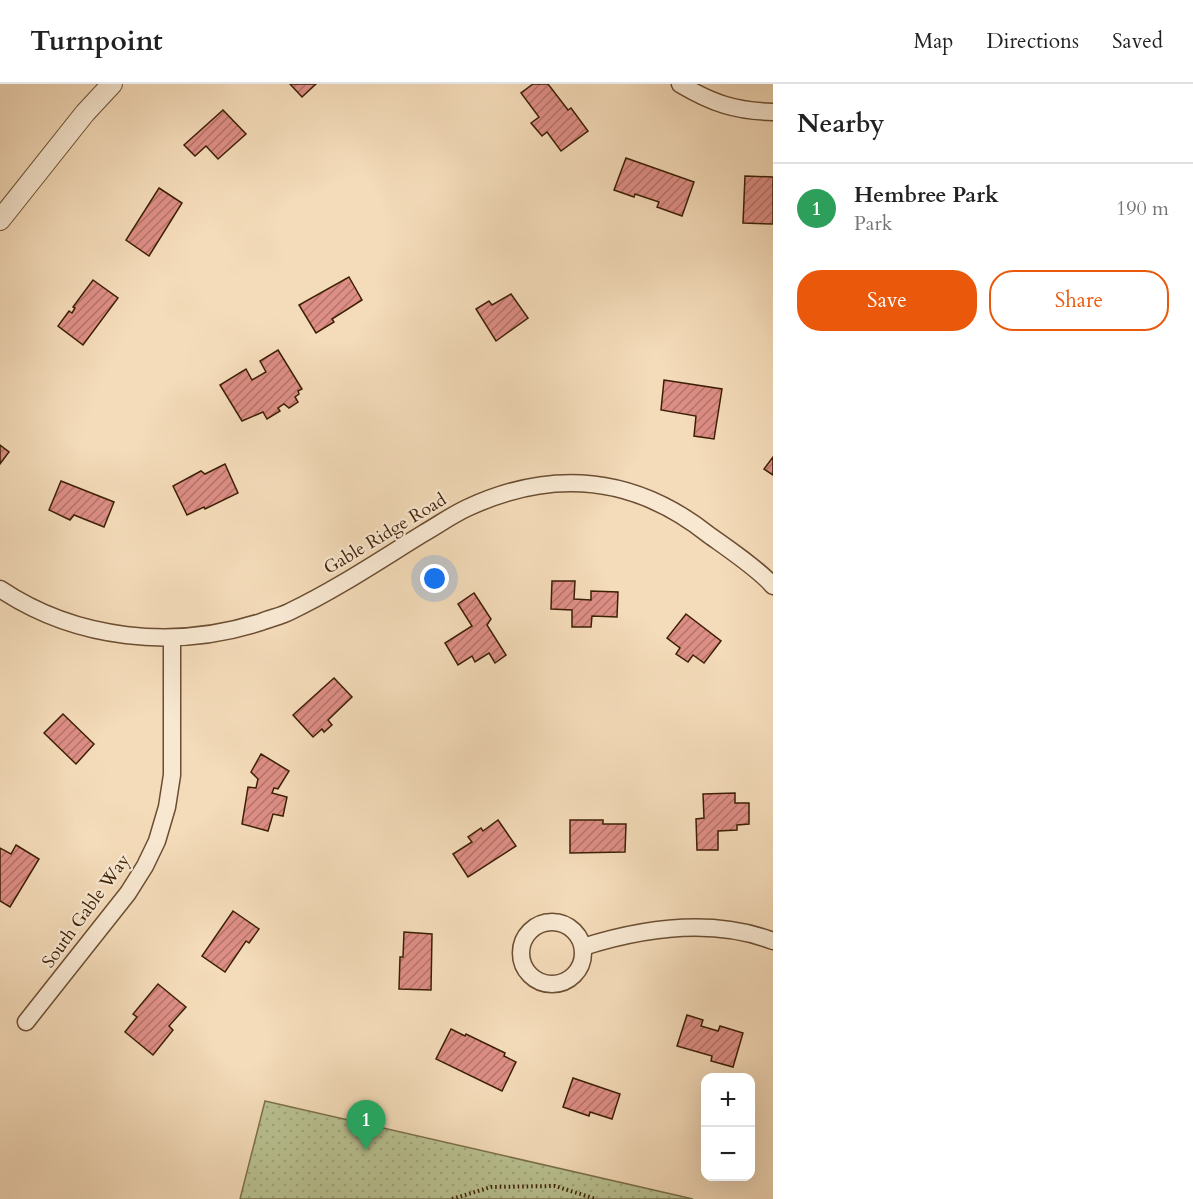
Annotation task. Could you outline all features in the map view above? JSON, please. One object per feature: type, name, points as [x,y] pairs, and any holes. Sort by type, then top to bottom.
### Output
[{"type":"street","points":[[0,220],[112,84]]},
{"type":"street","points":[[680,84],[726,107],[773,112]]},
{"type":"street","name":"Gable Ridge Road","points":[[0,589],[17,600],[53,616],[92,629],[131,636],[172,638],[234,630],[289,612],[321,596],[466,508],[514,489],[555,483],[602,486],[632,492],[666,506],[698,526],[773,586]]},
{"type":"street","name":"South Gable Way","points":[[26,1022],[128,893],[157,841],[167,807],[172,775],[172,638]]},
{"type":"street","points":[[583,947],[606,940],[663,930],[706,927],[757,935],[773,941]]},
{"type":"path","points":[[452,1199],[491,1187],[555,1186],[596,1199]]},
{"type":"green space","points":[[265,1101],[693,1199],[240,1199]]},
{"type":"building","points":[[290,84],[316,84],[302,97]]},
{"type":"building","points":[[533,84],[548,84],[568,110],[571,108],[588,131],[561,151],[547,132],[542,136],[531,123],[539,117],[521,93]]},
{"type":"building","points":[[223,110],[246,134],[218,159],[206,146],[195,156],[184,145]]},
{"type":"building","points":[[626,158],[694,182],[682,216],[657,207],[659,202],[614,190]]},
{"type":"building","points":[[745,176],[773,177],[773,224],[743,223]]},
{"type":"building","points":[[159,188],[182,203],[149,256],[126,240]]},
{"type":"building","points":[[349,277],[362,300],[332,319],[334,322],[316,333],[299,305]]},
{"type":"building","points":[[93,280],[118,298],[83,345],[58,326],[69,311],[72,313],[75,308],[73,307]]},
{"type":"building","points":[[511,294],[528,318],[496,341],[476,309],[489,301],[492,305]]},
{"type":"building","points":[[278,350],[302,389],[295,397],[298,402],[289,408],[284,404],[278,408],[280,411],[267,419],[263,412],[242,421],[220,385],[246,369],[252,380],[266,372],[260,361]]},
{"type":"building","points":[[664,380],[722,389],[714,439],[694,436],[696,416],[661,410]]},
{"type":"building","points":[[0,445],[9,452],[0,464]]},
{"type":"building","points":[[773,457],[773,475],[764,469]]},
{"type":"building","points":[[225,464],[238,493],[187,515],[173,486],[201,471],[205,474]]},
{"type":"building","points":[[61,481],[114,502],[104,527],[74,515],[70,520],[49,510]]},
{"type":"building","points":[[552,581],[575,581],[574,599],[591,600],[591,591],[618,592],[617,617],[592,616],[591,627],[572,627],[572,610],[551,609]]},
{"type":"building","points":[[474,593],[491,619],[487,625],[506,655],[495,663],[489,653],[475,662],[472,656],[458,665],[445,643],[472,626],[458,604]]},
{"type":"building","points":[[686,614],[721,641],[704,663],[693,655],[688,662],[676,654],[680,648],[667,638]]},
{"type":"building","points":[[334,678],[352,697],[328,720],[332,725],[324,732],[322,729],[313,737],[293,715]]},
{"type":"building","points":[[63,714],[94,744],[76,764],[44,733]]},
{"type":"building","points":[[261,754],[289,771],[278,789],[274,788],[272,793],[287,797],[283,816],[273,814],[268,831],[242,824],[248,787],[256,788],[258,779],[251,772]]},
{"type":"building","points":[[735,793],[735,803],[749,803],[749,824],[737,825],[737,830],[718,831],[718,850],[697,850],[696,819],[704,818],[703,794]]},
{"type":"building","points":[[498,820],[516,846],[468,877],[453,854],[472,842],[468,837],[481,828],[483,831]]},
{"type":"building","points":[[570,820],[603,820],[603,824],[626,824],[625,852],[570,853]]},
{"type":"building","points":[[16,845],[39,859],[10,907],[0,901],[0,848],[11,854]]},
{"type":"building","points":[[233,911],[259,929],[249,943],[246,941],[225,972],[202,956]]},
{"type":"building","points":[[404,932],[432,934],[431,990],[399,989],[400,957],[403,957]]},
{"type":"building","points":[[158,984],[186,1007],[169,1026],[173,1030],[153,1055],[125,1032],[137,1017],[133,1014]]},
{"type":"building","points":[[687,1015],[703,1020],[701,1026],[718,1031],[720,1026],[743,1033],[733,1067],[711,1061],[712,1056],[677,1046]]},
{"type":"building","points":[[451,1029],[505,1053],[504,1056],[516,1062],[502,1091],[436,1059]]},
{"type":"building","points":[[573,1078],[620,1094],[612,1119],[590,1112],[589,1116],[563,1107]]},
{"type":"place","name":"Hembree Park","points":[[366,1150]]}]
